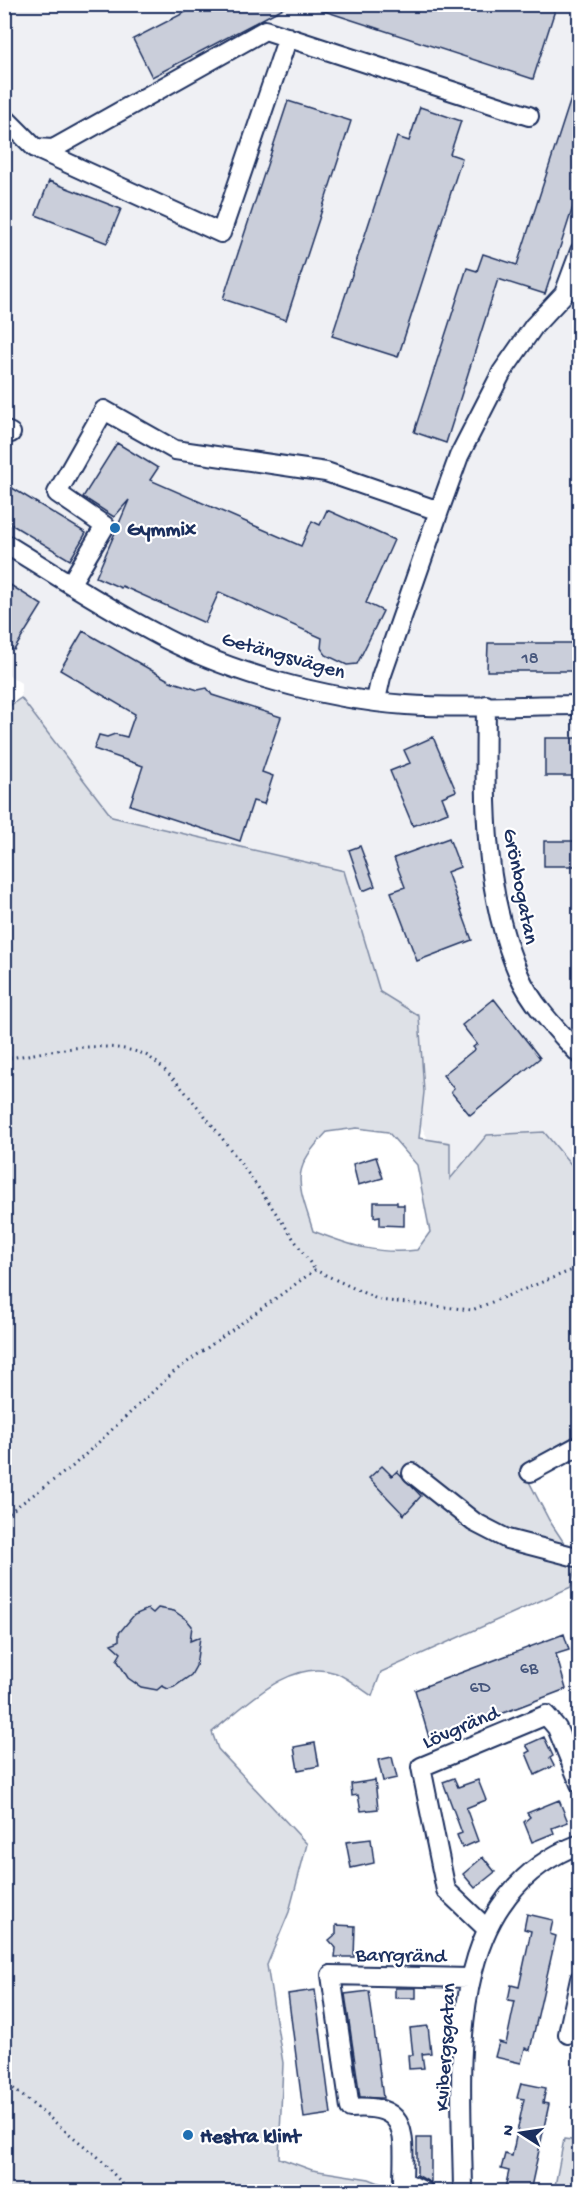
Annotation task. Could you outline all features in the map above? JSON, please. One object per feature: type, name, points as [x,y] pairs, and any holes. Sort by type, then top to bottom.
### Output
[{"type":"street","points":[[35,148],[53,148],[265,30],[529,116]]},
{"type":"street","points":[[6,118],[35,148],[221,233],[288,38]]},
{"type":"street","points":[[376,700],[381,677],[459,456],[502,372],[534,326],[564,294],[579,251]]},
{"type":"street","points":[[70,583],[105,526],[57,493],[104,410],[175,450],[326,472],[439,511]]},
{"type":"street","name":"Getängsvägen","points":[[4,543],[154,633],[195,652],[262,676],[339,695],[406,705],[579,705]]},
{"type":"street","name":"Grönbogatan","points":[[486,705],[485,815],[489,860],[503,927],[519,976],[546,1018],[579,1054]]},
{"type":"street","points":[[530,1472],[579,1445]]},
{"type":"street","points":[[412,1473],[474,1522],[507,1539],[579,1558]]},
{"type":"street","name":"Lövgränd","points":[[487,1929],[446,1890],[421,1767],[546,1715],[557,1728],[579,1784]]},
{"type":"street","name":"Kvibergsgatan","points":[[463,2192],[464,2006],[469,1978],[487,1929],[505,1899],[521,1881],[542,1865],[579,1844]]},
{"type":"street","name":"Barrgränd","points":[[425,2192],[403,2181],[398,2119],[390,2112],[376,2106],[350,2108],[331,1975],[469,1978]]},
{"type":"street","points":[[568,2034],[579,1979]]},
{"type":"path","points":[[4,1059],[95,1045],[143,1053],[168,1074],[225,1142],[315,1270],[379,1300],[472,1310],[579,1268]]},
{"type":"path","points":[[4,1516],[73,1466],[175,1371],[315,1270]]},
{"type":"path","points":[[4,2081],[98,2157],[130,2192]]},
{"type":"shaded area","points":[[4,5],[579,5],[579,1174],[544,1132],[450,1180],[378,1045],[112,817],[21,698],[21,683],[5,673]]},
{"type":"shaded area","points":[[21,698],[112,817],[344,871],[380,992],[419,1016],[424,1092],[419,1138],[450,1143],[450,1179],[487,1135],[544,1132],[579,1174],[580,1433],[521,1466],[549,1520],[576,1561],[571,1587],[381,1672],[372,1696],[336,1673],[319,1670],[302,1672],[269,1687],[212,1732],[218,1749],[307,1844],[289,1912],[267,1965],[283,2063],[279,2158],[312,2170],[369,2179],[392,2188],[393,2191],[5,2192],[4,710]],"holes":[[[357,1128],[388,1132],[417,1165],[430,1232],[417,1250],[389,1251],[364,1248],[313,1231],[300,1178],[307,1157],[315,1146],[327,1132]]]},
{"type":"shaded area","points":[[564,2139],[579,2141],[579,2191],[554,2191]]},
{"type":"building","points":[[201,4],[291,4],[152,77],[133,39]]},
{"type":"building","points":[[313,4],[537,4],[555,10],[533,79],[312,7]]},
{"type":"building","points":[[577,80],[579,80],[579,188],[545,294],[498,279],[446,443],[414,432],[467,268],[477,271],[483,254],[517,265]]},
{"type":"building","points":[[288,101],[351,121],[286,320],[223,299]]},
{"type":"building","points":[[420,107],[461,121],[450,154],[462,158],[398,357],[332,336],[397,137],[409,141]]},
{"type":"building","points":[[49,181],[121,209],[107,243],[36,215]]},
{"type":"building","points":[[117,443],[158,468],[150,480],[301,546],[312,521],[320,525],[327,510],[394,540],[366,603],[383,611],[357,664],[347,665],[326,655],[321,648],[322,638],[219,592],[205,623],[122,586],[121,588],[96,577],[129,500],[114,517],[83,497]]},
{"type":"building","points":[[4,483],[86,533],[70,560],[4,520]]},
{"type":"building","points":[[4,581],[42,605],[14,650],[4,645]]},
{"type":"building","points":[[83,631],[170,681],[198,690],[207,688],[212,695],[281,717],[262,772],[273,776],[264,804],[253,801],[240,841],[130,805],[143,766],[94,749],[99,735],[107,737],[115,734],[127,737],[135,714],[60,670]]},
{"type":"building","points":[[488,643],[572,643],[572,671],[487,671]]},
{"type":"building","points":[[433,737],[456,791],[442,797],[448,812],[413,826],[390,771],[410,763],[404,750]]},
{"type":"building","points":[[545,738],[579,738],[579,776],[545,776]]},
{"type":"building","points":[[449,838],[460,867],[447,872],[472,940],[417,961],[391,892],[405,887],[394,858]]},
{"type":"building","points":[[544,841],[579,841],[579,866],[544,866]]},
{"type":"building","points":[[360,846],[375,886],[363,891],[349,850]]},
{"type":"building","points":[[494,999],[540,1058],[470,1115],[451,1092],[454,1089],[443,1075],[475,1049],[473,1047],[477,1044],[462,1025]]},
{"type":"building","points":[[376,1157],[383,1178],[358,1185],[353,1164]]},
{"type":"building","points":[[374,1202],[397,1202],[397,1205],[404,1205],[404,1226],[380,1225],[380,1216],[374,1217]]},
{"type":"building","points":[[382,1466],[392,1476],[397,1471],[421,1496],[404,1515],[369,1478]]},
{"type":"building","points":[[158,1608],[174,1611],[187,1620],[192,1626],[190,1641],[200,1637],[196,1666],[191,1675],[174,1687],[168,1689],[162,1686],[157,1690],[141,1687],[128,1678],[117,1660],[121,1653],[111,1644],[119,1641],[119,1633],[134,1615],[148,1609],[153,1613]]},
{"type":"building","points":[[564,1634],[569,1650],[556,1654],[566,1689],[430,1741],[415,1690]]},
{"type":"building","points":[[544,1737],[553,1756],[550,1758],[554,1766],[535,1775],[526,1753],[530,1751],[526,1745]]},
{"type":"building","points":[[315,1743],[319,1766],[298,1770],[294,1747]]},
{"type":"building","points":[[392,1757],[397,1778],[383,1781],[378,1760]]},
{"type":"building","points":[[454,1778],[458,1787],[478,1780],[486,1800],[466,1808],[478,1841],[462,1848],[457,1835],[462,1833],[443,1782]]},
{"type":"building","points":[[375,1780],[378,1809],[361,1811],[358,1795],[352,1796],[351,1784]]},
{"type":"building","points":[[559,1800],[568,1822],[552,1828],[554,1833],[532,1842],[524,1822],[530,1817],[527,1813]]},
{"type":"building","points":[[371,1839],[374,1863],[351,1868],[346,1842]]},
{"type":"building","points":[[483,1857],[495,1872],[475,1888],[463,1874]]},
{"type":"building","points":[[527,1914],[553,1920],[550,1934],[556,1936],[530,2050],[525,2048],[521,2063],[495,2057],[499,2042],[506,2044],[515,2001],[508,2000],[511,1985],[519,1987],[531,1931],[524,1929]]},
{"type":"building","points":[[336,1925],[355,1926],[354,1957],[335,1957],[336,1948],[329,1940],[336,1934]]},
{"type":"building","points":[[395,1988],[416,1988],[416,1998],[395,1998]]},
{"type":"building","points":[[315,1990],[331,2114],[304,2118],[288,1994]]},
{"type":"building","points":[[369,1991],[383,2098],[360,2097],[345,1994]]},
{"type":"building","points":[[428,2026],[431,2053],[422,2054],[424,2068],[409,2069],[408,2055],[413,2055],[410,2028]]},
{"type":"building","points":[[521,2083],[546,2088],[543,2103],[549,2104],[530,2192],[504,2192],[509,2171],[501,2169],[505,2154],[512,2156],[524,2099],[517,2098]]},
{"type":"building","points":[[417,2138],[431,2138],[431,2183],[417,2175]]},
{"type":"place","name":"Gymmix","points":[[115,528]]},
{"type":"place","name":"Hestra klint","points":[[188,2135]]}]
